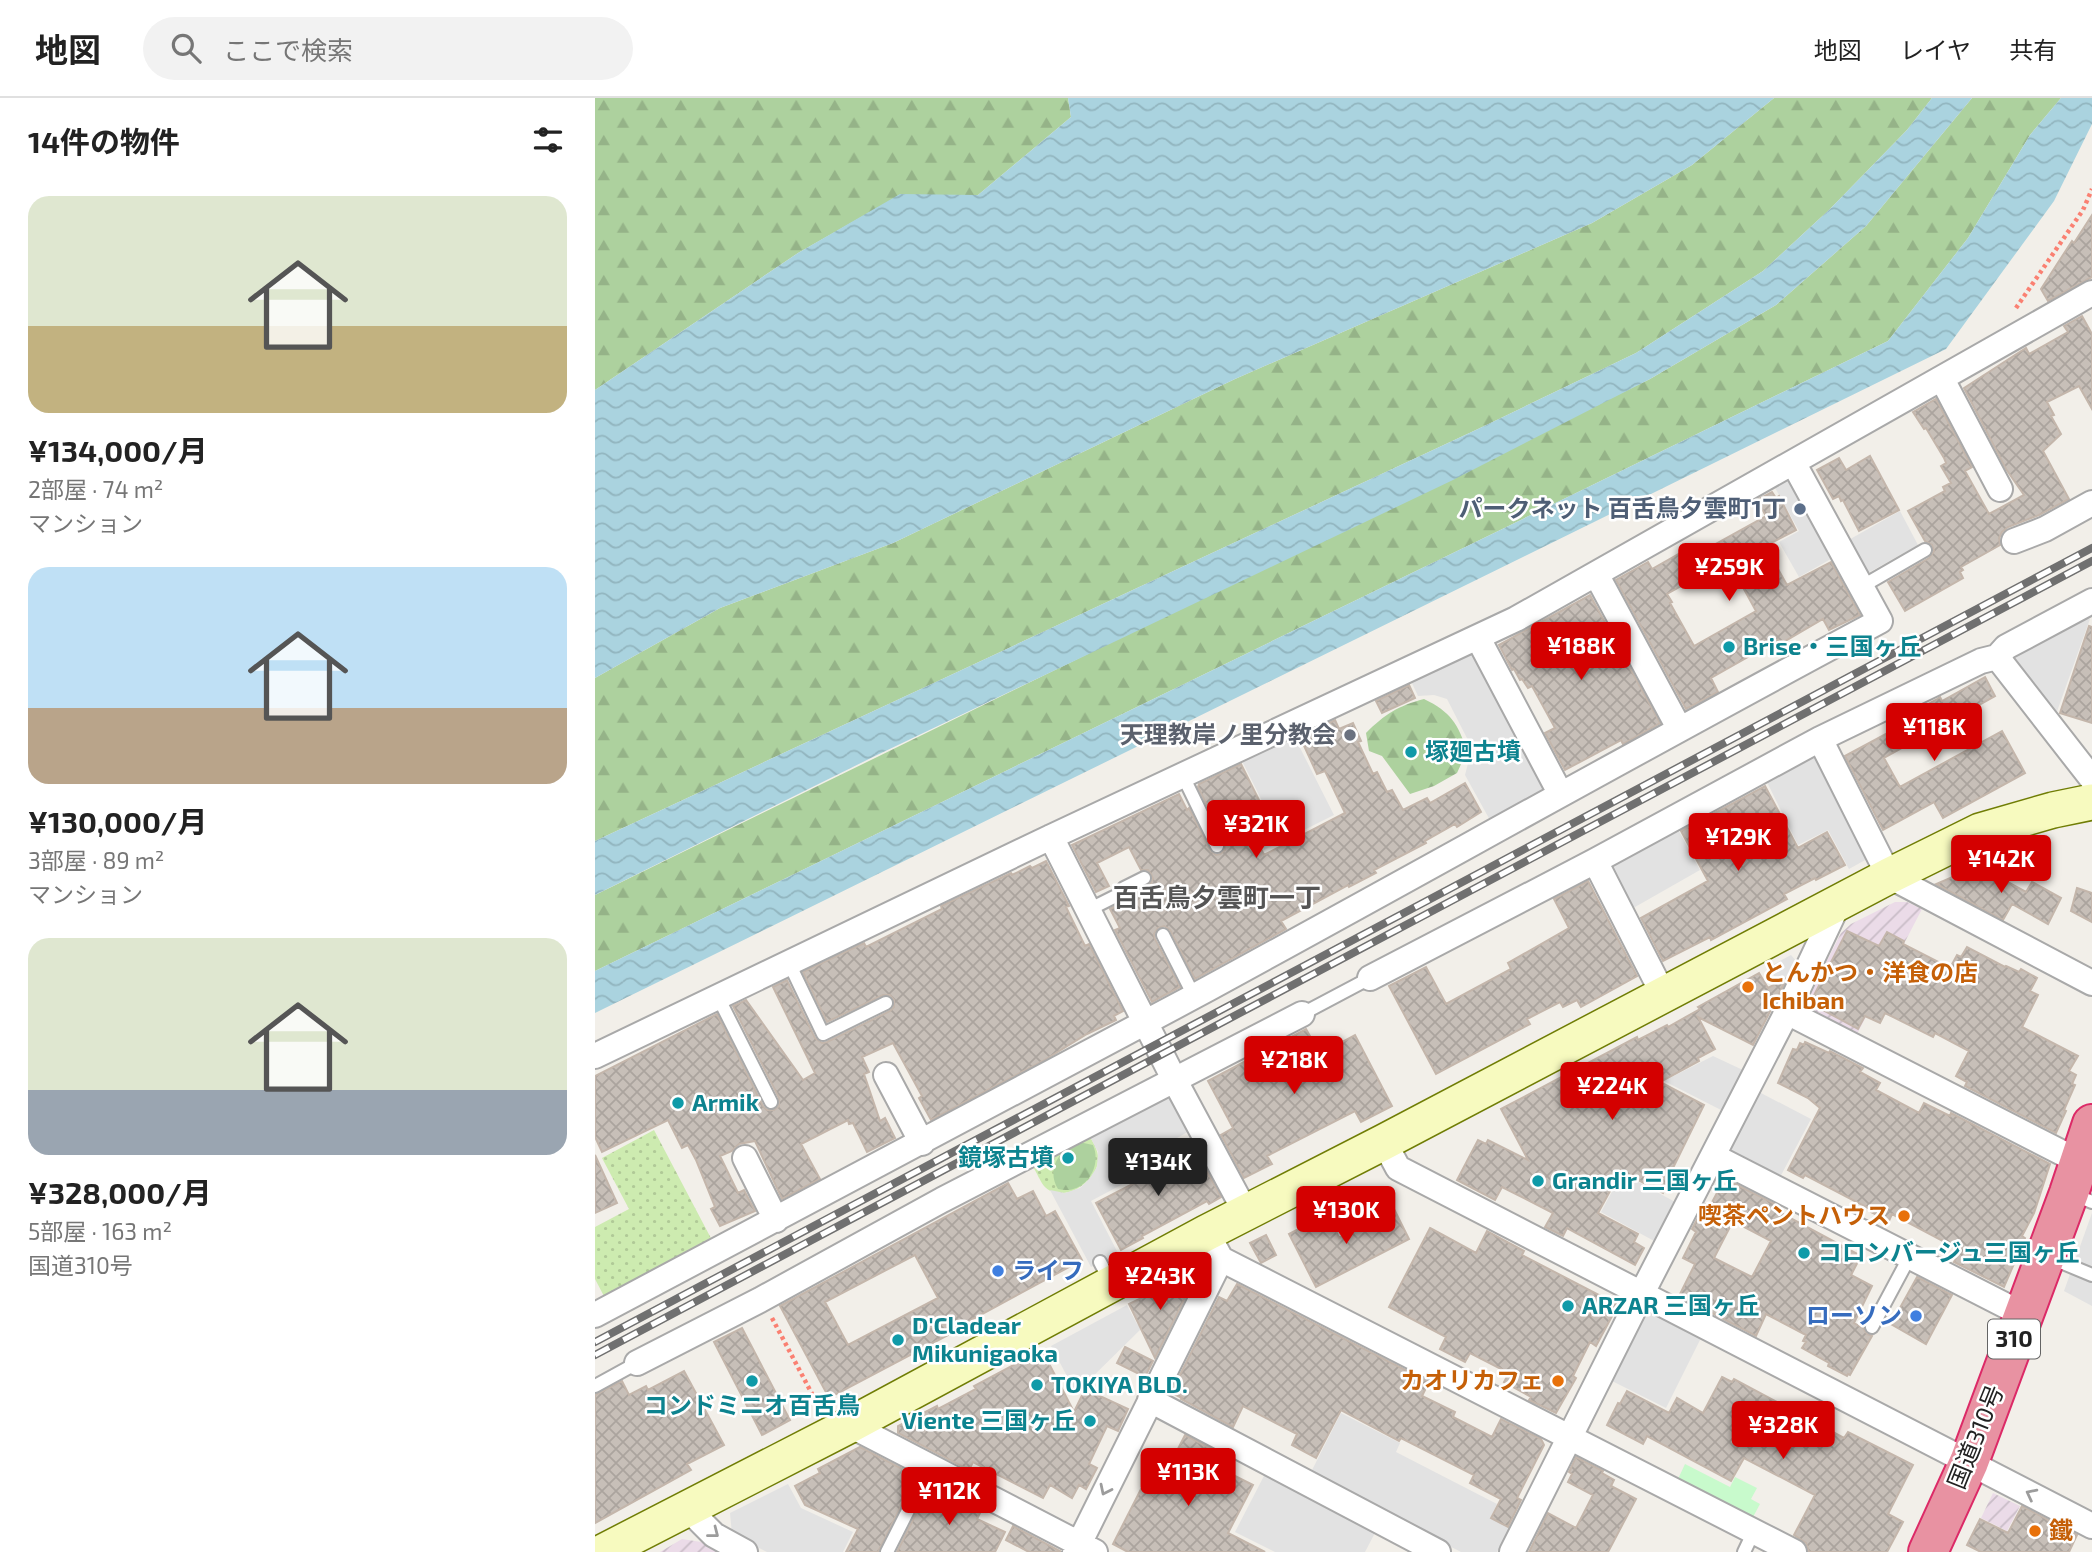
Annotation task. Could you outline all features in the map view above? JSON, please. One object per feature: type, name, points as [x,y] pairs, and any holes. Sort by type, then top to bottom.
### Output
[{"type":"highway","name":"国道310号","points":[[1928,1552],[1969,1462],[2045,1255],[2080,1186],[2092,1124]]},
{"type":"street","points":[[595,1056],[1051,837],[1516,619],[2092,293]]},
{"type":"street","points":[[1942,379],[2000,489]]},
{"type":"street","points":[[595,1314],[1147,1027],[1194,996],[1560,793],[1880,621],[1794,464]]},
{"type":"street","points":[[2014,541],[2045,529],[2092,503]]},
{"type":"street","points":[[1596,574],[1679,728]]},
{"type":"street","points":[[1370,978],[1595,861],[1820,739],[1981,661],[1997,657],[2006,647],[2057,624],[2092,601]]},
{"type":"street","points":[[1478,638],[1560,793]]},
{"type":"street","points":[[1997,657],[2047,715],[2092,779]]},
{"type":"street","points":[[1820,739],[1889,876],[2092,983]]},
{"type":"street","points":[[836,1419],[1083,1549],[1150,1401],[1214,1246],[1246,1213],[1839,902],[1980,831],[2092,802]]},
{"type":"street","points":[[1051,837],[1171,1073],[1190,1119],[1246,1213]]},
{"type":"street","points":[[1595,861],[1663,994]]},
{"type":"street","points":[[1512,1552],[1787,1012],[1839,902]]},
{"type":"street","points":[[1787,1012],[2080,1186]]},
{"type":"street","points":[[637,1363],[760,1300],[1171,1073],[1301,1014]]},
{"type":"street","points":[[886,1075],[922,1143]]},
{"type":"street","points":[[1384,1142],[1398,1168],[2092,1526]]},
{"type":"street","points":[[1713,1156],[2024,1315]]},
{"type":"street","points":[[745,1158],[776,1220]]},
{"type":"street","points":[[603,1552],[642,1541],[687,1508],[836,1419],[1106,1273],[1214,1246],[1570,1436],[1749,1541],[1794,1552]]},
{"type":"street","points":[[1150,1401],[1438,1552]]},
{"type":"street","points":[[687,1508],[714,1535],[745,1552]]},
{"type":"lane","points":[[1861,587],[1925,550]]},
{"type":"lane","points":[[1183,776],[1217,846]]},
{"type":"lane","points":[[1088,910],[1144,878]]},
{"type":"lane","points":[[1163,935],[1194,996]]},
{"type":"lane","points":[[789,963],[823,1034],[886,1003]]},
{"type":"lane","points":[[1301,1014],[1370,978]]},
{"type":"lane","points":[[718,997],[771,1102]]},
{"type":"lane","points":[[2045,1255],[2092,1276]]},
{"type":"lane","points":[[1872,1327],[1910,1256]]},
{"type":"lane","points":[[595,1386],[637,1363]]},
{"type":"lane","points":[[887,1552],[930,1467]]},
{"type":"path","points":[[2009,318],[2083,210],[2092,189]]},
{"type":"path","points":[[760,1300],[836,1419]]},
{"type":"shaded area","name":"パークネット 百舌鳥夕雲町1丁","points":[[1794,475],[1838,555],[1799,577],[1779,542],[1799,531],[1774,486]]},
{"type":"shaded area","points":[[1900,511],[1918,545],[1868,573],[1861,570],[1845,542]]},
{"type":"shaded area","points":[[2081,617],[2090,619],[2055,717],[2011,663],[2013,653]]},
{"type":"shaded area","points":[[1476,650],[1550,790],[1491,822],[1465,775],[1472,748],[1447,699],[1434,695],[1418,696],[1411,681]]},
{"type":"shaded area","points":[[1294,736],[1334,815],[1264,850],[1245,810],[1262,801],[1242,761]]},
{"type":"shaded area","points":[[1814,749],[1867,859],[1849,869],[1828,830],[1798,845],[1763,774]]},
{"type":"shaded area","points":[[1674,822],[1700,870],[1628,911],[1605,863]]},
{"type":"shaded area","points":[[1895,902],[1907,902],[1922,909],[1856,1036],[1811,1012],[1805,1004],[1841,933],[1851,924]]},
{"type":"shaded area","points":[[1791,955],[1799,964],[1786,989],[1767,968]]},
{"type":"shaded area","points":[[1713,1056],[1745,1071],[1723,1111],[1664,1081]]},
{"type":"shaded area","points":[[1759,1092],[1811,1119],[1779,1179],[1733,1154],[1730,1149]]},
{"type":"shaded area","points":[[1163,1096],[1174,1099],[1191,1130],[1156,1150],[1162,1163],[1091,1201],[1118,1253],[1091,1267],[1050,1190],[1065,1193],[1080,1188],[1097,1167],[1098,1152],[1089,1135]]},
{"type":"shaded area","points":[[1622,1173],[1677,1203],[1656,1242],[1601,1212]]},
{"type":"shaded area","points":[[2092,1213],[2092,1306],[2064,1291]]},
{"type":"shaded area","points":[[1127,1305],[1142,1328],[1076,1393],[1051,1346]]},
{"type":"shaded area","points":[[1653,1309],[1703,1334],[1666,1408],[1610,1380],[1646,1311]]},
{"type":"shaded area","points":[[1341,1413],[1400,1443],[1396,1452],[1497,1504],[1490,1518],[1510,1528],[1497,1552],[1461,1552],[1310,1474]]},
{"type":"shaded area","points":[[1266,1472],[1377,1529],[1365,1552],[1275,1552],[1235,1532]]},
{"type":"shaded area","points":[[788,1484],[801,1508],[853,1532],[843,1552],[767,1552],[732,1534],[730,1513]]},
{"type":"shaded area","points":[[1993,1493],[2020,1506],[2007,1531],[1981,1518]]},
{"type":"shaded area","points":[[682,1539],[701,1542],[719,1552],[660,1552]]},
{"type":"green space","points":[[595,98],[1068,98],[1071,117],[978,195],[900,195],[798,253],[595,390]]},
{"type":"green space","points":[[1774,98],[1932,98],[1907,130],[1830,209],[1763,271],[1636,353],[595,841],[595,678],[720,608],[893,543],[1235,379],[1592,223],[1692,165]]},
{"type":"green space","points":[[1972,98],[2061,98],[2030,135],[1968,238],[1888,341],[595,971],[595,895],[1650,379],[1776,305],[1866,226]]},
{"type":"green space","points":[[1424,699],[1441,709],[1452,720],[1467,751],[1457,773],[1434,786],[1410,794],[1382,756],[1369,751],[1366,733],[1392,712]]},
{"type":"green space","points":[[654,1130],[714,1244],[606,1300],[595,1279],[595,1227],[629,1209],[602,1158]]},
{"type":"green space","points":[[1089,1135],[1098,1157],[1097,1166],[1089,1180],[1066,1193],[1051,1191],[1044,1186],[1033,1167]]},
{"type":"green space","points":[[1079,1142],[1093,1145],[1093,1171],[1083,1184],[1067,1190],[1058,1189],[1053,1175],[1057,1161],[1060,1155]]},
{"type":"green space","points":[[1685,1464],[1730,1487],[1735,1477],[1757,1488],[1751,1499],[1760,1504],[1753,1517],[1678,1479]]},
{"type":"water","points":[[1068,98],[1774,98],[1692,165],[1592,223],[1235,379],[893,543],[720,608],[595,678],[595,390],[798,253],[900,194],[978,195],[1071,117]]},
{"type":"water","points":[[1932,98],[1972,98],[1866,226],[1776,305],[1650,379],[1453,480],[875,756],[595,895],[595,841],[1636,353],[1763,271],[1830,209],[1907,130]]},
{"type":"water","points":[[2061,98],[2092,98],[2092,124],[2054,201],[1946,349],[595,1013],[595,971],[1888,341],[1968,238],[2030,135]]},
{"type":"building","points":[[2092,215],[2092,277],[2048,301],[2041,289]]},
{"type":"building","points":[[2082,316],[2092,334],[2092,409],[2079,386],[2047,402],[2061,434],[2043,451],[2069,499],[2008,527],[1999,538],[2000,545],[1961,567],[1963,578],[1905,611],[1888,582],[1929,558],[1934,551],[1908,511],[1945,491],[1943,487],[1951,483],[1941,466],[1946,463],[1944,458],[1913,412],[1936,399],[1972,467],[1965,471],[1989,514],[2024,495],[2006,469],[1964,388],[2026,348],[2029,354],[2068,332],[2064,326]]},
{"type":"building","points":[[1870,456],[1899,510],[1859,531],[1843,500],[1841,501],[1839,496],[1833,499],[1817,470],[1839,458],[1846,470]]},
{"type":"building","points":[[1772,492],[1776,498],[1779,496],[1796,530],[1765,546],[1787,585],[1831,562],[1860,615],[1829,630],[1823,619],[1780,644],[1778,640],[1711,678],[1718,692],[1686,709],[1616,580],[1648,562],[1652,569],[1696,544],[1701,552],[1766,516],[1757,500]],"holes":[[[1728,560],[1756,611],[1694,646],[1667,594]]]},
{"type":"building","points":[[1590,595],[1660,723],[1623,744],[1621,740],[1565,770],[1545,733],[1555,728],[1532,686],[1528,688],[1522,679],[1520,680],[1499,645]]},
{"type":"building","points":[[2089,626],[2092,627],[2092,723],[2060,713]]},
{"type":"building","points":[[1985,677],[1995,696],[1884,758],[1900,787],[2002,731],[2025,773],[1943,818],[1934,802],[1883,830],[1845,756],[1899,727],[1896,722],[1940,697],[1942,701]]},
{"type":"building","points":[[1409,685],[1415,698],[1382,713],[1376,701]]},
{"type":"building","points":[[1335,720],[1339,729],[1353,723],[1361,741],[1358,742],[1373,774],[1377,772],[1387,792],[1392,790],[1403,810],[1427,798],[1430,803],[1465,783],[1481,812],[1374,870],[1376,873],[1281,921],[1286,929],[1195,979],[1170,930],[1164,926],[1158,928],[1154,934],[1155,939],[1180,987],[1152,1002],[1115,930],[1120,928],[1110,909],[1149,886],[1153,879],[1151,874],[1148,870],[1141,870],[1129,847],[1097,863],[1109,886],[1096,892],[1072,845],[1179,794],[1210,850],[1216,855],[1220,854],[1225,850],[1225,842],[1198,787],[1199,784],[1241,764],[1259,800],[1242,809],[1264,855],[1345,813],[1325,771],[1317,774],[1300,737]]},
{"type":"building","points":[[1765,786],[1798,848],[1827,832],[1845,865],[1784,894],[1787,899],[1711,940],[1710,937],[1663,961],[1641,918],[1708,881],[1681,831]]},
{"type":"building","points":[[1046,861],[1069,906],[1066,907],[1085,946],[1089,944],[1123,1011],[1114,1016],[1116,1020],[931,1120],[919,1098],[922,1096],[893,1043],[862,1057],[869,1072],[864,1074],[880,1121],[885,1118],[895,1138],[867,1152],[853,1123],[849,1124],[848,1120],[801,1144],[820,1179],[782,1199],[755,1141],[739,1144],[732,1151],[720,1156],[738,1193],[744,1190],[755,1211],[720,1226],[711,1209],[715,1207],[696,1160],[688,1145],[682,1148],[668,1120],[602,1152],[595,1137],[595,1076],[717,1014],[763,1106],[767,1110],[774,1110],[779,1106],[779,1098],[733,1006],[746,1000],[803,1080],[815,1073],[773,987],[787,980],[815,1038],[822,1043],[827,1042],[890,1011],[894,1007],[894,1000],[890,995],[883,995],[827,1022],[803,972],[864,943],[866,947],[942,909],[941,906],[1011,873],[1012,875]]},
{"type":"building","points":[[1978,866],[2026,892],[2032,882],[2061,898],[2048,924],[2012,904],[2003,920],[1936,884]]},
{"type":"building","points":[[1588,881],[1637,976],[1581,1007],[1577,1000],[1563,1007],[1560,1002],[1527,1019],[1530,1024],[1436,1074],[1389,986],[1426,967],[1446,1004],[1511,969],[1508,963],[1569,928],[1554,899]]},
{"type":"building","points":[[2077,888],[2092,893],[2092,922],[2071,911]]},
{"type":"building","points":[[1847,931],[1879,946],[1887,932],[1904,941],[1903,944],[1950,968],[1957,955],[1961,957],[1967,947],[2005,967],[2019,972],[2021,969],[2037,978],[2030,991],[2038,995],[2022,1027],[2078,1056],[2069,1071],[2076,1075],[2072,1084],[2075,1085],[2056,1133],[1965,1086],[1967,1082],[1956,1076],[1969,1051],[1935,1033],[1933,1037],[1885,1013],[1880,1023],[1865,1016],[1858,1029],[1810,1003]]},
{"type":"building","points":[[1759,973],[1768,988],[1787,978],[1753,1045],[1698,1017],[1715,1049],[1660,1082],[1704,1105],[1663,1193],[1621,1171],[1598,1213],[1638,1234],[1634,1242],[1644,1248],[1635,1265],[1567,1228],[1563,1236],[1545,1227],[1553,1213],[1502,1187],[1495,1200],[1457,1180],[1478,1140],[1486,1144],[1488,1140],[1528,1160],[1501,1109],[1637,1037],[1638,1040],[1667,1025],[1668,1027]]},
{"type":"building","points":[[1306,1029],[1320,1054],[1355,1035],[1392,1106],[1361,1122],[1355,1111],[1267,1156],[1272,1164],[1244,1178],[1221,1135],[1233,1128],[1208,1081]]},
{"type":"building","points":[[1805,1042],[1863,1068],[1860,1072],[1880,1083],[1876,1090],[1919,1113],[1924,1103],[1950,1116],[1951,1113],[2050,1164],[2034,1213],[2022,1236],[2025,1238],[2004,1287],[1954,1262],[1960,1250],[1892,1214],[1889,1221],[1805,1175],[1803,1178],[1788,1170],[1820,1108],[1808,1098],[1778,1083],[1793,1049],[1797,1050],[1800,1043],[1804,1045]]},
{"type":"building","points":[[1194,1147],[1221,1197],[1209,1204],[1207,1201],[1121,1250],[1096,1203],[1148,1176],[1147,1174]]},
{"type":"building","points":[[595,1155],[617,1203],[595,1213]]},
{"type":"building","points":[[1729,1181],[1781,1207],[1779,1212],[1861,1256],[1851,1275],[1872,1286],[1854,1323],[1872,1336],[1850,1375],[1828,1366],[1829,1363],[1802,1348],[1806,1335],[1766,1314],[1756,1336],[1679,1296],[1695,1264],[1683,1258],[1696,1232],[1692,1229],[1705,1204],[1710,1206],[1718,1191],[1723,1193]],"holes":[[[1733,1221],[1771,1241],[1752,1277],[1714,1258]]]},
{"type":"building","points":[[1008,1183],[1017,1199],[1033,1191],[1046,1216],[1055,1211],[1082,1260],[829,1398],[780,1306]],"holes":[[[915,1255],[938,1298],[848,1345],[825,1302]]]},
{"type":"building","points":[[1394,1209],[1409,1239],[1316,1287],[1289,1234],[1316,1220],[1320,1228],[1332,1222],[1339,1238]]},
{"type":"building","points":[[1430,1228],[1476,1253],[1487,1231],[1524,1251],[1522,1255],[1618,1305],[1596,1346],[1590,1342],[1573,1376],[1576,1378],[1556,1413],[1529,1400],[1531,1397],[1504,1382],[1509,1373],[1470,1353],[1465,1362],[1440,1349],[1446,1337],[1389,1307]]},
{"type":"building","points":[[1266,1235],[1276,1255],[1261,1263],[1250,1243]]},
{"type":"building","points":[[1185,1277],[1190,1288],[1155,1358],[1129,1304]]},
{"type":"building","points":[[1917,1277],[1952,1295],[1926,1344],[1891,1324]]},
{"type":"building","points":[[1237,1284],[1429,1382],[1422,1396],[1455,1412],[1453,1417],[1492,1437],[1501,1419],[1541,1439],[1544,1445],[1517,1498],[1521,1500],[1508,1527],[1491,1518],[1501,1499],[1470,1483],[1474,1475],[1401,1438],[1399,1441],[1341,1410],[1316,1458],[1292,1445],[1297,1434],[1243,1406],[1233,1427],[1174,1394],[1172,1391],[1219,1297],[1227,1301]]},
{"type":"building","name":"コンドミニオ百舌鳥","points":[[742,1328],[790,1420],[762,1435],[714,1342]]},
{"type":"building","points":[[1125,1347],[1153,1361],[1145,1377],[1117,1363]]},
{"type":"building","points":[[1042,1350],[1074,1412],[1085,1389],[1128,1409],[1118,1431],[1107,1426],[1089,1464],[1097,1468],[1086,1489],[1079,1485],[1072,1498],[1050,1485],[1043,1498],[973,1462],[969,1470],[898,1433],[898,1426],[976,1389],[974,1386]]},
{"type":"building","points":[[684,1371],[724,1445],[687,1464],[691,1470],[595,1523],[595,1395],[622,1381],[629,1395],[646,1386],[648,1390]]},
{"type":"building","points":[[1722,1377],[1732,1382],[1734,1379],[1844,1438],[1848,1432],[1913,1465],[1888,1514],[1903,1522],[1887,1552],[1809,1552],[1806,1543],[1794,1535],[1815,1495],[1744,1458],[1731,1481],[1647,1436],[1643,1444],[1607,1425],[1627,1391],[1669,1413],[1677,1398],[1703,1413]]},
{"type":"building","points":[[1185,1435],[1225,1456],[1219,1468],[1253,1485],[1228,1533],[1265,1552],[1128,1552],[1113,1544],[1141,1489],[1154,1496]]},
{"type":"building","points":[[860,1447],[916,1476],[878,1552],[846,1552],[858,1529],[805,1505],[795,1486],[820,1473],[818,1469]]},
{"type":"building","points":[[1576,1457],[1603,1471],[1602,1473],[1614,1480],[1611,1486],[1636,1499],[1608,1552],[1529,1552],[1548,1513],[1576,1528],[1593,1495],[1568,1482]]},
{"type":"building","points":[[931,1484],[981,1511],[977,1519],[1005,1532],[995,1552],[897,1552]]},
{"type":"building","points":[[2022,1506],[2077,1535],[2069,1552],[1981,1552],[1967,1545],[1980,1519],[2008,1533]]},
{"type":"building","points":[[1013,1526],[1060,1552],[1029,1552],[1006,1540]]},
{"type":"railway","points":[[595,1342],[2092,548]]},
{"type":"railway","points":[[595,1355],[2092,561]]},
{"type":"place","name":"パークネット 百舌鳥夕雲町1丁","points":[[1800,509]]},
{"type":"place","name":"Brise・三国ヶ丘","points":[[1729,647]]},
{"type":"place","name":"天理教岸ノ里分教会","points":[[1350,735]]},
{"type":"place","name":"塚廻古墳","points":[[1411,752]]},
{"type":"place","name":"とんかつ・洋食の店 Ichiban","points":[[1748,987]]},
{"type":"place","name":"Armik","points":[[678,1103]]},
{"type":"place","name":"鏡塚古墳","points":[[1068,1158]]},
{"type":"place","name":"Grandir 三国ヶ丘","points":[[1538,1181]]},
{"type":"place","name":"喫茶ペントハウス","points":[[1904,1216]]},
{"type":"place","name":"コロンバージュ三国ヶ丘","points":[[1804,1253]]},
{"type":"place","name":"ライフ","points":[[998,1271]]},
{"type":"place","name":"ARZAR 三国ヶ丘","points":[[1568,1306]]},
{"type":"place","name":"ローソン","points":[[1916,1316]]},
{"type":"place","name":"D'Cladear Mikunigaoka","points":[[898,1340]]},
{"type":"place","name":"コンドミニオ百舌鳥","points":[[752,1381]]},
{"type":"place","name":"カオリカフェ","points":[[1558,1381]]},
{"type":"place","name":"TOKIYA BLD.","points":[[1037,1385]]},
{"type":"place","name":"Viente 三国ヶ丘","points":[[1090,1421]]},
{"type":"place","name":"鐵","points":[[2035,1531]]},
{"type":"district","name":"百舌鳥夕雲町一丁","points":[[1217,898]]}]
